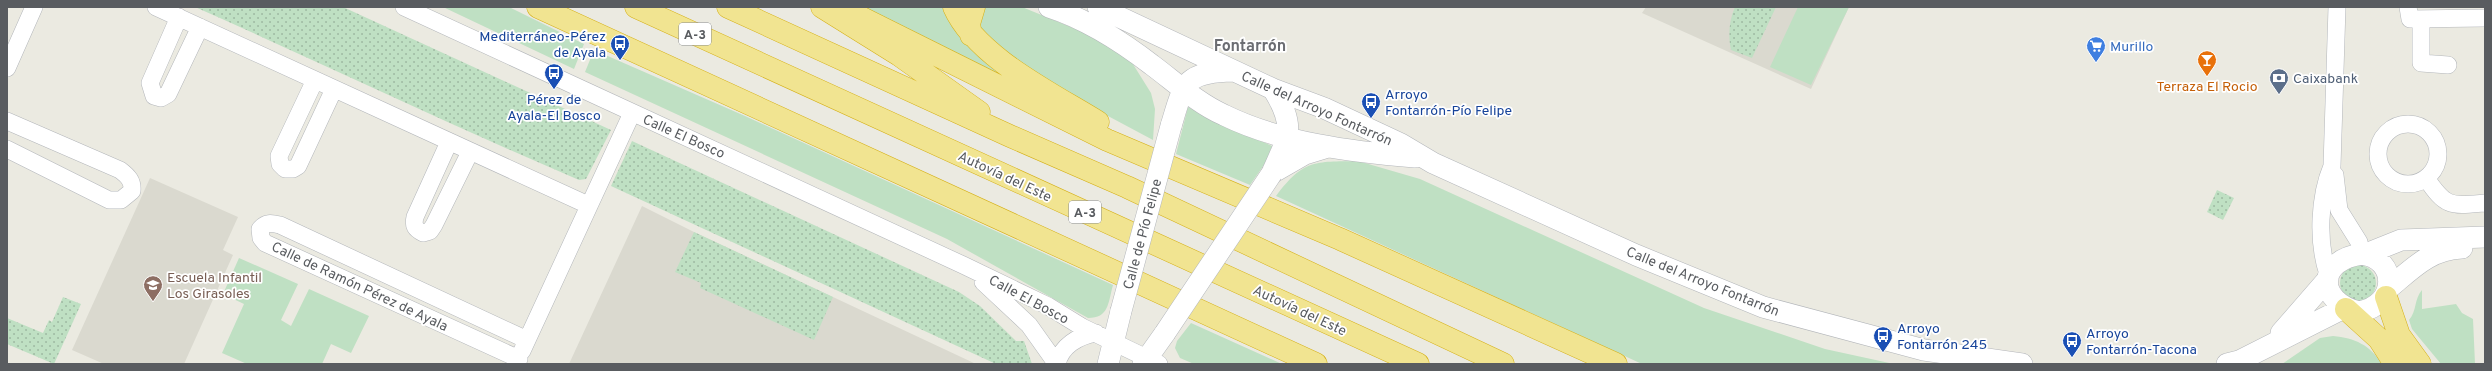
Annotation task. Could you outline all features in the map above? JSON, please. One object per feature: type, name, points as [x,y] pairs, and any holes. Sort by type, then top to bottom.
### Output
[{"type":"highway","points":[[538,7],[1316,364]]},
{"type":"highway","name":"Autovía del Este","points":[[636,7],[1418,364]]},
{"type":"highway","points":[[728,7],[1010,136],[1127,187],[1503,364]]},
{"type":"highway","points":[[822,7],[906,60],[974,108],[1010,136]]},
{"type":"highway","points":[[840,7],[1107,140],[1221,187],[1616,364]]},
{"type":"highway","points":[[954,7],[971,35],[988,51],[1122,137],[1221,187]]},
{"type":"highway","points":[[971,35],[969,24],[974,7]]},
{"type":"highway","points":[[2388,292],[2399,335],[2409,352],[2420,364]]},
{"type":"highway","points":[[2345,309],[2378,339],[2395,364]]},
{"type":"street","points":[[7,68],[34,7]]},
{"type":"street","points":[[156,7],[588,205]]},
{"type":"street","name":"Calle El Bosco","points":[[404,7],[963,265],[1048,306],[1105,337]]},
{"type":"street","name":"Calle del Arroyo Fontarrón","points":[[1049,7],[1098,29],[1122,43],[1182,89],[1224,115],[1287,138],[1328,147],[1422,158]]},
{"type":"street","name":"Calle del Arroyo Fontarrón","points":[[1098,7],[1273,89],[1324,108],[1401,144],[1422,158],[1636,255],[1763,307],[1924,350],[2022,364]]},
{"type":"street","points":[[2336,7],[2332,166],[2325,182],[2322,235],[2322,255],[2334,300],[2345,309],[2359,312],[2370,310],[2417,264],[2436,252],[2446,249],[2485,247]]},
{"type":"street","points":[[2408,7],[2410,19],[2485,18]]},
{"type":"street","points":[[179,17],[150,83],[150,90],[154,96],[161,98],[168,94],[200,27]]},
{"type":"street","points":[[2421,20],[2421,63],[2448,65]]},
{"type":"street","points":[[7,37],[23,30]]},
{"type":"street","points":[[1152,65],[1162,81],[1169,100],[1171,126]]},
{"type":"street","name":"Calle del Arroyo Fontarrón","points":[[1182,89],[1196,76],[1209,71],[1233,70]]},
{"type":"street","points":[[315,80],[279,156],[280,164],[286,169],[293,169],[298,166],[334,89]]},
{"type":"street","points":[[1171,126],[1182,89]]},
{"type":"street","points":[[1056,363],[1072,342],[1082,335],[1105,337],[1150,362],[1165,333],[1272,173],[1287,138],[1288,119],[1273,89]]},
{"type":"street","name":"Calle de Ramón Pérez de Ayala","points":[[527,340],[280,225],[270,223],[264,225],[260,229],[261,238],[265,243],[517,362],[632,112]]},
{"type":"street","points":[[7,121],[120,170],[128,176],[132,185],[132,191],[121,200],[109,200],[7,149]]},
{"type":"street","name":"Calle de Pío Felipe","points":[[1108,364],[1105,337],[1121,311],[1171,126]]},
{"type":"street","points":[[449,142],[415,217],[414,224],[417,230],[423,233],[430,231],[434,225],[470,152]]},
{"type":"street","name":"Calle del Arroyo Fontarrón","points":[[1272,173],[1306,154],[1328,147]]},
{"type":"street","points":[[2332,166],[2336,176],[2339,210],[2360,242],[2364,254],[2380,262],[2385,269],[2388,292]]},
{"type":"street","points":[[2426,178],[2438,196],[2454,206],[2485,203]]},
{"type":"street","points":[[2277,340],[2345,257],[2364,254],[2401,240],[2485,237]]},
{"type":"street","name":"Calle El Bosco","points":[[963,265],[1002,298],[1029,325],[1056,363]]},
{"type":"street","points":[[2227,364],[2260,351],[2277,340],[2345,309]]},
{"type":"shaded area","points":[[1646,7],[1849,7],[1811,89],[1642,13]]},
{"type":"shaded area","name":"Escuela Infantil Los Girasoles","points":[[150,178],[238,217],[223,250],[233,255],[184,364],[104,364],[72,350]]},
{"type":"shaded area","points":[[642,206],[694,232],[976,364],[569,364]]},
{"type":"green space","points":[[195,7],[343,7],[611,130],[586,179],[579,180]]},
{"type":"green space","points":[[443,7],[509,7],[584,44],[574,69]]},
{"type":"green space","points":[[846,7],[943,7],[950,20],[968,42],[1027,86]]},
{"type":"green space","points":[[982,7],[1022,7],[1095,37],[1131,61],[1151,93],[1155,109],[1153,140],[1093,108],[985,43],[976,16]]},
{"type":"green space","points":[[1735,7],[1776,7],[1752,58],[1731,50],[1731,17]]},
{"type":"green space","points":[[1798,7],[1849,7],[1811,85],[1770,67]]},
{"type":"green space","points":[[594,50],[745,116],[1113,285],[1104,312],[1095,317],[1088,318],[947,239],[585,72]]},
{"type":"green space","points":[[1188,107],[1272,146],[1266,162],[1250,185],[1176,154]]},
{"type":"green space","points":[[632,141],[959,292],[980,306],[1016,341],[1024,341],[1032,364],[996,364],[611,186]]},
{"type":"green space","points":[[1358,161],[1420,179],[1704,308],[1825,349],[1894,364],[1642,364],[1276,196],[1294,175],[1311,165],[1331,162]]},
{"type":"green space","points":[[2217,190],[2234,198],[2223,220],[2207,212]]},
{"type":"green space","points":[[694,232],[833,297],[814,340],[700,288],[701,283],[675,272]]},
{"type":"green space","points":[[239,258],[298,284],[281,320],[291,326],[309,289],[369,316],[351,353],[331,344],[322,364],[247,364],[222,353],[244,304],[223,294]]},
{"type":"green space","points":[[2358,265],[2371,270],[2376,283],[2371,296],[2358,301],[2345,296],[2340,283],[2345,270]]},
{"type":"green space","points":[[2422,290],[2422,309],[2456,304],[2462,313],[2473,319],[2475,364],[2441,364],[2412,329],[2409,320]]},
{"type":"green space","points":[[63,297],[81,304],[54,364],[7,344],[7,318],[43,333],[49,320],[52,322]]},
{"type":"green space","points":[[1191,323],[1282,364],[1194,364],[1180,358],[1175,348],[1177,341]]},
{"type":"green space","points":[[2333,336],[2355,341],[2367,347],[2382,364],[2282,364],[2320,338]]},
{"type":"place","name":"Mediterráneo-Pérez de Ayala","points":[[620,61]]},
{"type":"place","name":"Murillo","points":[[2096,63]]},
{"type":"place","name":"Terraza El Rocio","points":[[2207,77]]},
{"type":"place","name":"Pérez de Ayala-El Bosco","points":[[554,90]]},
{"type":"place","name":"Caixabank","points":[[2279,95]]},
{"type":"place","name":"Arroyo Fontarrón-Pío Felipe","points":[[1371,119]]},
{"type":"place","name":"Escuela Infantil Los Girasoles","points":[[153,302]]},
{"type":"place","name":"Arroyo Fontarrón 245","points":[[1883,353]]},
{"type":"place","name":"Arroyo Fontarrón-Tacona","points":[[2072,358]]},
{"type":"district","name":"Fontarrón","points":[[1250,45]]}]
